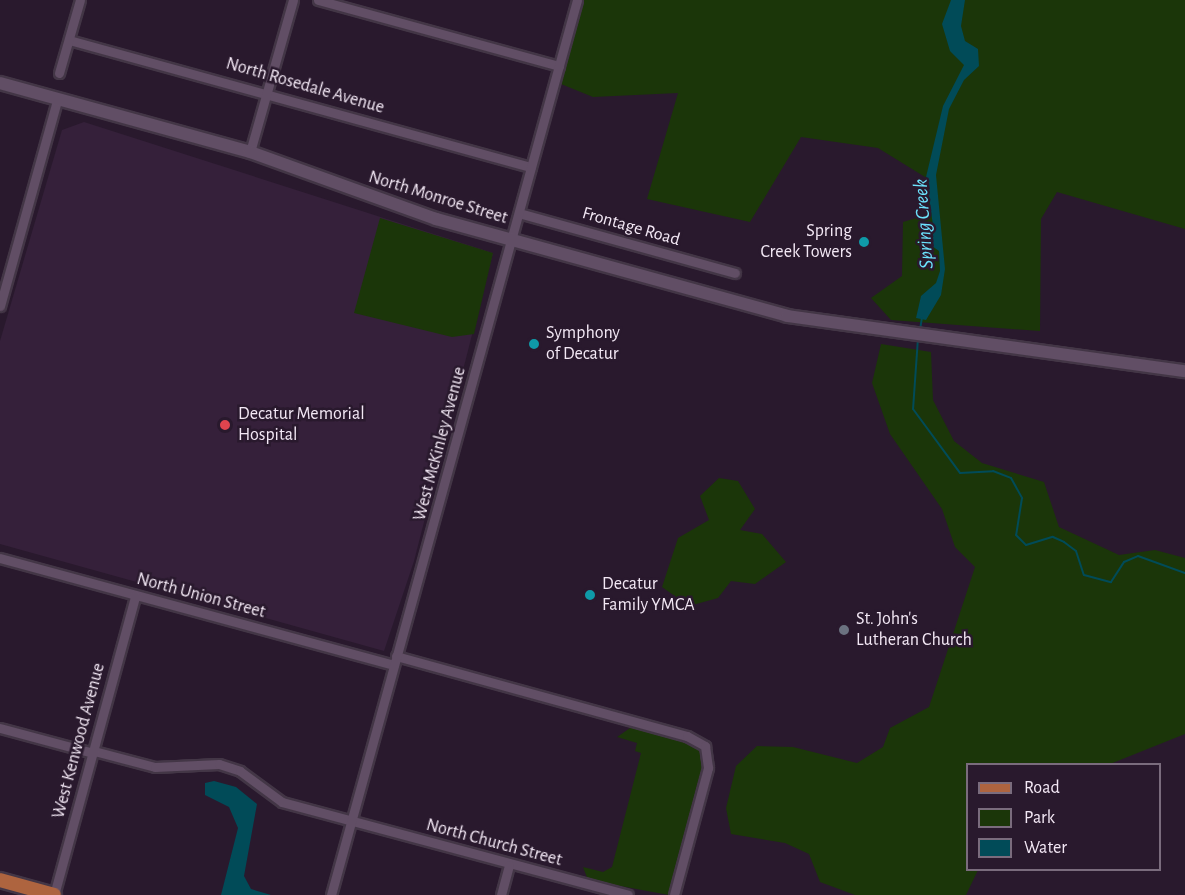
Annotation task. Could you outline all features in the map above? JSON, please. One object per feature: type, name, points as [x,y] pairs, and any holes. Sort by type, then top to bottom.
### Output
[{"type":"main road","points":[[0,880],[54,895]]},
{"type":"street","points":[[60,74],[80,0]]},
{"type":"street","points":[[250,152],[292,0]]},
{"type":"street","name":"West McKinley Avenue","points":[[331,895],[577,0]]},
{"type":"street","points":[[324,1],[559,66]]},
{"type":"street","name":"North Rosedale Avenue","points":[[69,40],[268,92],[531,166]]},
{"type":"street","name":"North Monroe Street","points":[[0,82],[57,100],[250,152],[401,208],[787,316],[870,331],[1185,371]]},
{"type":"street","points":[[0,306],[57,100]]},
{"type":"street","name":"Frontage Road","points":[[519,213],[735,273]]},
{"type":"street","name":"North Union Street","points":[[0,558],[135,596],[698,740],[709,751],[708,768],[674,895]]},
{"type":"street","name":"West Kenwood Avenue","points":[[54,895],[135,596]]},
{"type":"street","points":[[0,728],[94,752]]},
{"type":"street","name":"North Church Street","points":[[94,752],[154,767],[219,764],[240,771],[276,800],[509,865],[628,895]]},
{"type":"street","points":[[501,895],[509,865]]},
{"type":"shaded area","name":"Decatur Memorial Hospital","points":[[84,122],[493,253],[414,561],[384,651],[0,544],[0,341],[62,130]]},
{"type":"green space","points":[[583,0],[1185,0],[1185,229],[1057,192],[1041,219],[1040,331],[891,320],[871,298],[902,276],[903,222],[930,214],[925,177],[878,148],[801,137],[750,222],[647,199],[678,93],[593,97],[561,84]]},
{"type":"green space","points":[[380,218],[493,253],[474,334],[452,337],[354,313]]},
{"type":"green space","points":[[881,344],[931,352],[933,400],[954,441],[982,463],[1044,482],[1059,527],[1119,555],[1155,550],[1185,558],[1185,734],[1112,763],[966,763],[966,871],[978,871],[966,895],[855,895],[820,882],[809,854],[785,843],[731,834],[726,808],[736,766],[757,746],[793,747],[857,763],[883,747],[890,728],[929,707],[975,567],[955,547],[942,509],[890,434],[872,383]]},
{"type":"green space","points":[[719,478],[738,481],[755,509],[740,530],[762,534],[786,562],[755,584],[731,581],[718,598],[689,606],[662,587],[678,538],[709,520],[700,496]]},
{"type":"green space","points":[[633,726],[696,746],[705,760],[669,895],[588,880],[583,867],[603,872],[612,867],[641,753],[635,751],[637,743],[617,737]]},
{"type":"water","name":"Spring Creek","points":[[951,0],[965,0],[961,26],[965,41],[978,49],[979,66],[964,80],[949,109],[936,175],[945,269],[941,295],[926,320],[916,318],[921,296],[936,283],[940,271],[939,251],[929,244],[934,232],[926,177],[943,106],[964,65],[950,51],[942,24]]},
{"type":"water","points":[[214,781],[236,787],[257,804],[244,876],[251,889],[271,895],[221,895],[238,828],[229,807],[205,795],[205,783]]},
{"type":"waterway","name":"Spring Creek","points":[[920,330],[922,318]]},
{"type":"waterway","name":"Spring Creek","points":[[918,338],[913,409],[960,473],[993,471],[1011,478],[1022,498],[1016,535],[1026,545],[1053,537],[1076,551],[1084,575],[1111,582],[1124,562],[1138,556],[1185,573]]},
{"type":"place","name":"Spring Creek Towers","points":[[864,242]]},
{"type":"place","name":"Symphony of Decatur","points":[[534,344]]},
{"type":"place","name":"Decatur Memorial Hospital","points":[[225,425]]},
{"type":"place","name":"Decatur Family YMCA","points":[[590,595]]},
{"type":"place","name":"St. John's Lutheran Church","points":[[844,630]]}]
